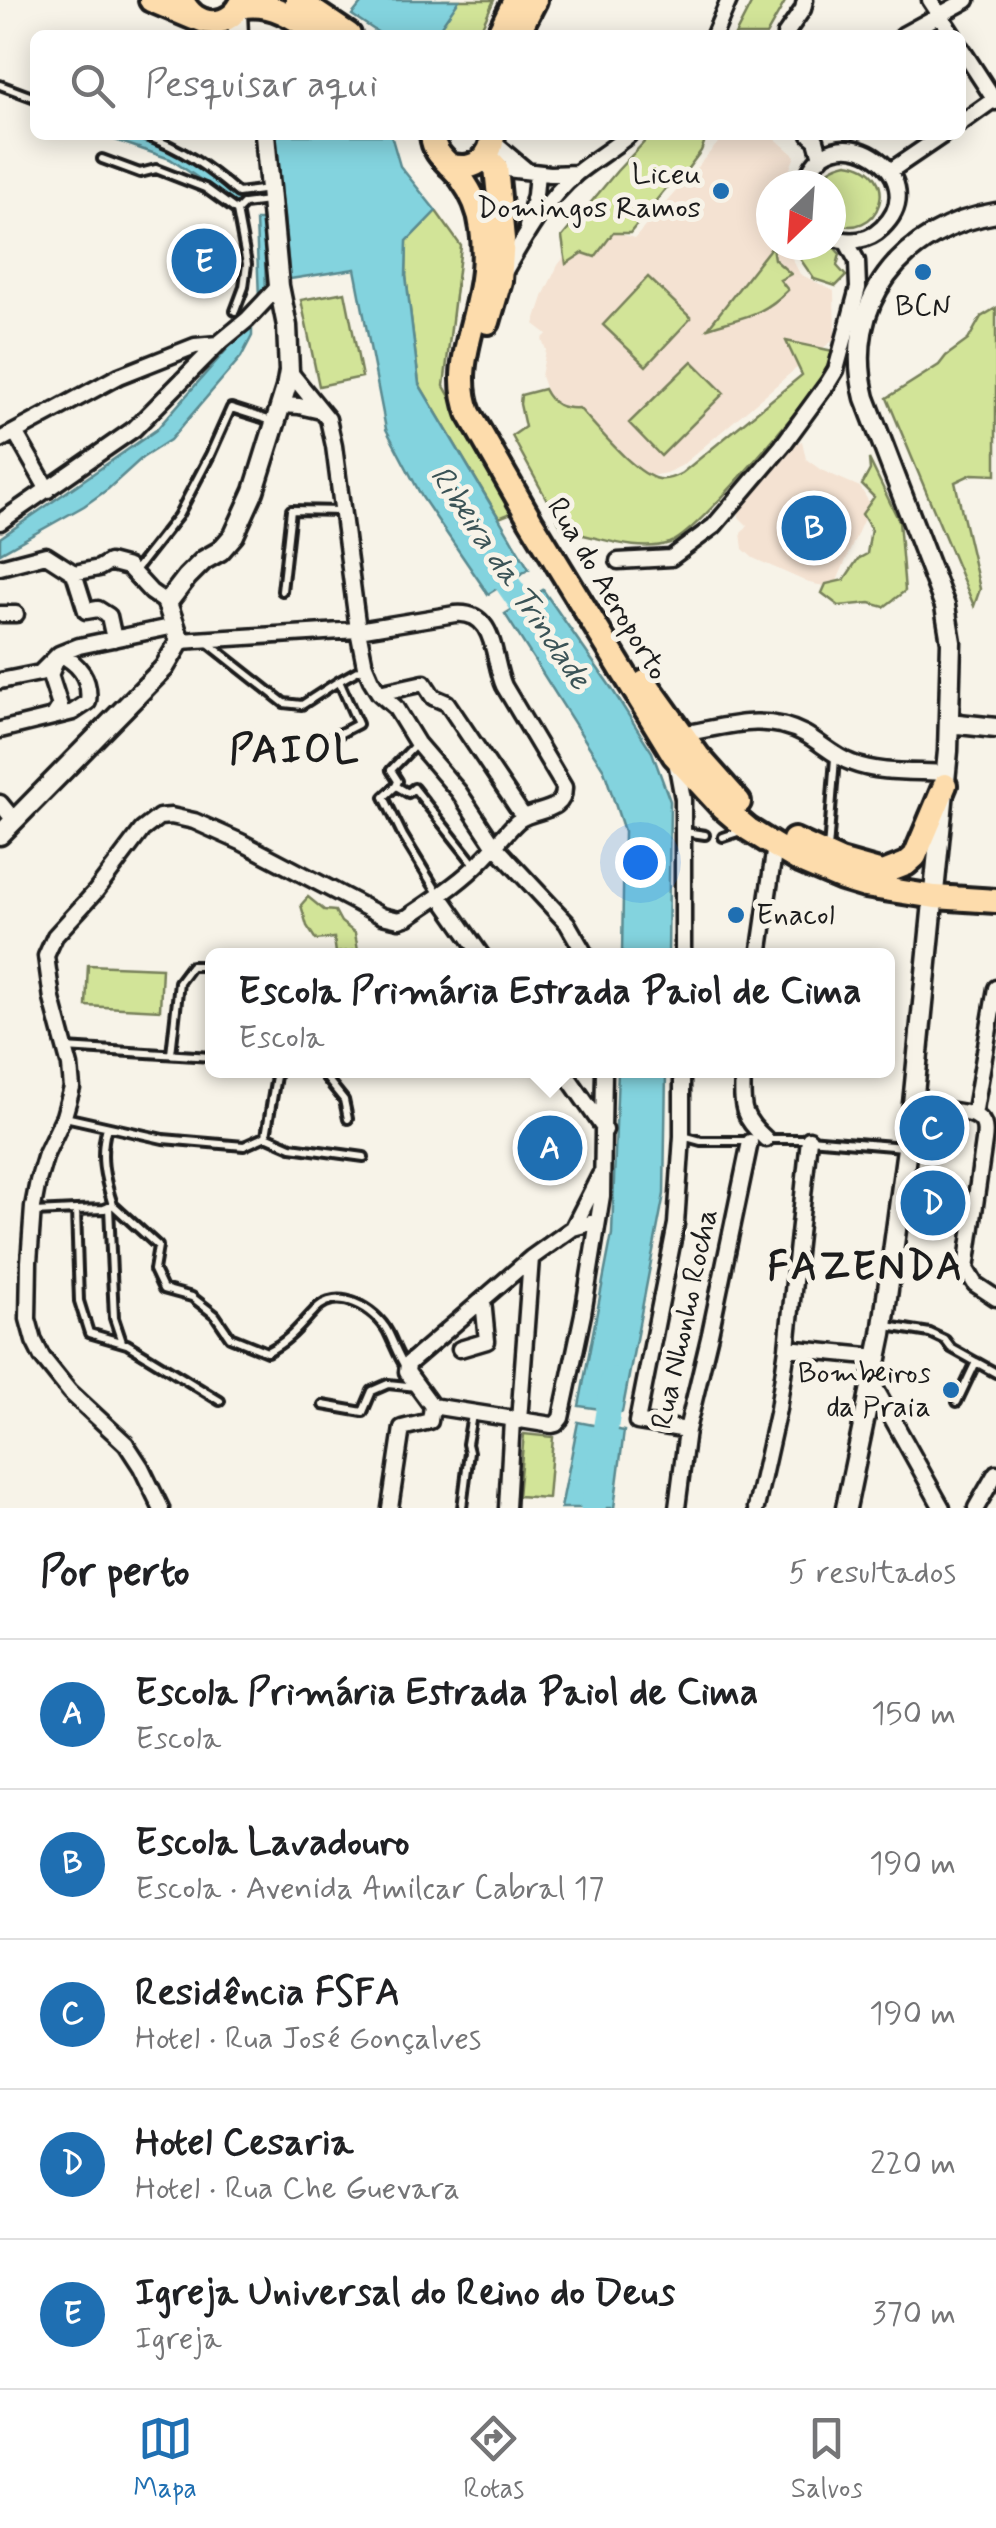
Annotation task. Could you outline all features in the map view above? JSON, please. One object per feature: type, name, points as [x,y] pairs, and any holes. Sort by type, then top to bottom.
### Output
[{"type":"main road","points":[[151,0],[219,22],[256,4],[319,27]]},
{"type":"main road","points":[[297,0],[319,27]]},
{"type":"main road","points":[[500,30],[515,0]]},
{"type":"main road","points":[[520,30],[535,0]]},
{"type":"main road","name":"Rua do Aeroporto","points":[[433,140],[437,154],[472,196],[482,229],[480,290],[462,372],[469,413],[531,521],[678,744],[722,807],[774,846],[813,867],[865,886],[935,889]]},
{"type":"main road","points":[[449,164],[457,167],[488,153]]},
{"type":"main road","name":"Rua do Aeroporto","points":[[488,153],[503,238],[500,281],[478,362],[486,420],[678,744],[765,823],[864,870],[935,889]]},
{"type":"main road","points":[[883,873],[906,864],[914,856],[946,779]]},
{"type":"main road","points":[[935,889],[996,886]]},
{"type":"main road","points":[[935,889],[996,901]]},
{"type":"street","points":[[716,30],[729,0]]},
{"type":"street","points":[[788,30],[804,4],[820,0]]},
{"type":"street","points":[[930,0],[950,30]]},
{"type":"street","points":[[912,30],[967,0]]},
{"type":"street","points":[[966,56],[995,100],[966,119]]},
{"type":"street","points":[[167,602],[186,577],[234,535],[254,492],[289,371],[265,140]]},
{"type":"street","points":[[500,281],[550,200],[576,174],[622,140]]},
{"type":"street","points":[[816,140],[821,158]]},
{"type":"street","points":[[890,172],[936,140]]},
{"type":"street","points":[[810,170],[821,158],[843,148],[874,154],[890,172],[896,193],[888,222],[866,238],[846,239]]},
{"type":"street","points":[[488,153],[531,171],[576,174]]},
{"type":"street","points":[[488,153],[531,171]]},
{"type":"street","points":[[524,237],[535,194],[531,171]]},
{"type":"street","points":[[846,1508],[874,1384],[912,1104],[946,779],[951,642],[946,606],[865,398],[860,381],[859,346],[869,307],[896,262],[934,235],[996,202]]},
{"type":"street","points":[[974,217],[996,213]]},
{"type":"street","points":[[618,562],[671,558],[714,526],[828,384],[836,370],[858,288],[857,261],[846,248]]},
{"type":"street","points":[[0,522],[134,429],[279,286]]},
{"type":"street","points":[[0,440],[119,376],[194,346],[218,344]]},
{"type":"street","points":[[289,371],[328,419],[365,666],[379,693],[395,707],[417,743],[460,792],[494,845],[551,904],[581,948]]},
{"type":"street","points":[[278,414],[299,406],[322,411]]},
{"type":"street","points":[[16,432],[48,490]]},
{"type":"street","points":[[0,567],[46,555],[74,573],[86,611],[98,609],[108,616],[114,639]]},
{"type":"street","points":[[0,835],[152,682],[174,653],[177,633],[167,602],[128,568],[109,562],[74,573]]},
{"type":"street","points":[[0,681],[40,673],[59,654],[114,639],[177,633],[202,639],[358,630],[465,614],[485,624],[504,686],[564,787],[562,800],[524,816],[476,867],[440,896],[408,917],[392,920],[194,821],[159,816],[142,830],[55,936],[46,956],[72,1088],[38,1181],[28,1320],[42,1357],[70,1392],[126,1444],[161,1508]]},
{"type":"street","points":[[53,717],[60,706],[50,675],[59,654]]},
{"type":"street","points":[[0,730],[73,712],[88,702],[90,690],[81,670],[59,654]]},
{"type":"street","points":[[379,693],[424,684],[433,697],[446,704],[524,816]]},
{"type":"street","points":[[683,948],[684,832],[678,744],[739,722],[772,722],[797,730],[864,767],[946,779]]},
{"type":"street","points":[[950,723],[996,728]]},
{"type":"street","points":[[0,803],[14,820]]},
{"type":"street","points":[[760,948],[774,846]]},
{"type":"street","points":[[440,896],[476,948]]},
{"type":"street","points":[[974,1115],[996,988]]},
{"type":"street","points":[[569,1078],[605,1130]]},
{"type":"street","points":[[598,1221],[573,1228],[531,1258],[410,1361],[406,1368],[432,1406],[552,1425],[562,1418],[598,1221],[604,1168],[604,1078]]},
{"type":"street","points":[[682,1078],[676,1224],[636,1422],[687,1430]]},
{"type":"street","points":[[744,1078],[742,1108],[751,1125],[766,1139]]},
{"type":"street","points":[[912,1104],[974,1115],[991,1124],[980,1165],[966,1269],[975,1284],[996,1298]]},
{"type":"street","points":[[756,1508],[787,1348],[809,1139]]},
{"type":"street","name":"Rua Nhonho Rocha","points":[[677,1508],[687,1430],[750,1142]]},
{"type":"street","points":[[980,1165],[996,1174]]},
{"type":"street","points":[[573,1228],[604,1168]]},
{"type":"street","points":[[506,1508],[531,1258]]},
{"type":"street","points":[[460,1349],[487,1341],[483,1300]]},
{"type":"street","points":[[787,1348],[878,1357]]},
{"type":"street","points":[[874,1384],[942,1508]]},
{"type":"street","points":[[390,1508],[402,1428],[430,1421],[432,1406]]},
{"type":"street","points":[[981,1506],[996,1473]]},
{"type":"lane","points":[[0,85],[30,96]]},
{"type":"lane","points":[[159,140],[208,167],[238,192],[270,196]]},
{"type":"lane","points":[[102,159],[140,173],[156,169],[205,188],[237,211],[246,264],[244,287],[235,311]]},
{"type":"lane","points":[[237,211],[244,204],[270,196]]},
{"type":"lane","points":[[134,573],[178,516],[231,408],[278,414]]},
{"type":"lane","points":[[282,591],[290,510],[343,511]]},
{"type":"lane","points":[[202,639],[284,703],[302,705],[365,666]]},
{"type":"lane","points":[[333,737],[358,724],[339,681]]},
{"type":"lane","points":[[417,743],[391,770],[398,781],[384,797],[440,896]]},
{"type":"lane","points":[[828,856],[835,754]]},
{"type":"lane","points":[[396,786],[408,793],[414,788],[476,867]]},
{"type":"lane","points":[[723,837],[748,829]]},
{"type":"lane","points":[[684,832],[705,835]]},
{"type":"lane","points":[[171,1054],[179,982],[191,966],[205,966]]},
{"type":"lane","points":[[65,1048],[205,1056]]},
{"type":"lane","points":[[266,1136],[277,1078]]},
{"type":"lane","points":[[326,1078],[344,1100],[348,1119]]},
{"type":"lane","points":[[64,1116],[163,1139],[244,1146],[266,1136],[291,1147],[364,1156]]},
{"type":"lane","points":[[107,1127],[102,1144],[103,1172],[110,1206],[114,1318],[122,1343]]},
{"type":"lane","points":[[682,1136],[700,1141],[809,1139],[905,1147]]},
{"type":"lane","points":[[33,1212],[110,1206]]},
{"type":"lane","points":[[110,1206],[158,1246],[154,1270],[163,1290],[192,1297],[216,1314],[230,1337],[267,1352],[286,1342],[318,1306],[333,1298],[347,1299],[367,1310],[387,1329],[406,1368]]},
{"type":"lane","points":[[76,1210],[79,1301],[89,1332],[122,1343],[220,1402]]},
{"type":"lane","points":[[883,1325],[930,1333],[996,1373]]},
{"type":"lane","points":[[956,1402],[976,1362]]},
{"type":"lane","points":[[323,1404],[363,1412],[372,1391],[388,1384],[418,1388]]},
{"type":"lane","points":[[462,1508],[472,1413]]},
{"type":"shaded area","points":[[721,140],[777,140],[795,156],[789,170],[756,170],[756,260],[793,260],[800,274],[834,291],[835,339],[681,466],[650,476],[641,472],[579,409],[563,409],[549,399],[541,376],[546,350],[542,339],[547,334],[534,324],[558,265],[589,225],[635,238]]},
{"type":"shaded area","points":[[802,441],[806,459],[860,487],[870,504],[834,588],[809,583],[753,558],[743,549],[741,533],[748,526],[739,517],[738,502],[769,466]]},
{"type":"shaded area","points":[[548,1125],[573,1151],[552,1169],[527,1144]]},
{"type":"green space","points":[[443,0],[494,0],[480,30],[431,30]]},
{"type":"green space","points":[[753,0],[786,0],[769,30],[738,30]]},
{"type":"green space","points":[[646,140],[705,140],[686,171],[671,182],[630,233],[613,233],[595,257],[583,253],[566,264],[562,237]]},
{"type":"green space","points":[[847,163],[865,169],[876,179],[879,204],[862,223],[846,225],[846,170],[830,170]]},
{"type":"green space","points":[[436,211],[461,246],[444,386],[514,512],[499,518],[419,384],[406,276],[407,241]]},
{"type":"green space","points":[[761,260],[775,260],[791,274],[780,280],[788,290],[760,311],[708,328]]},
{"type":"green space","points":[[801,260],[838,260],[837,266],[846,276],[836,286],[814,279]]},
{"type":"green space","points":[[648,277],[691,318],[646,366],[603,325]]},
{"type":"green space","points":[[345,292],[362,377],[319,386],[301,300]]},
{"type":"green space","points":[[996,308],[996,475],[972,474],[955,482],[980,589],[974,606],[887,398],[939,365],[968,340],[981,317]]},
{"type":"green space","points":[[786,341],[833,351],[825,372],[748,468],[684,534],[670,543],[644,546],[564,531],[512,436],[525,427],[521,395],[544,389],[558,405],[579,408],[639,469],[650,476],[668,479],[682,473],[802,375]]},
{"type":"green space","points":[[692,361],[724,393],[661,456],[629,423]]},
{"type":"green space","points":[[869,459],[899,521],[905,591],[884,607],[870,603],[839,606],[822,593],[826,584],[844,580],[858,559],[867,554],[871,529],[862,514],[874,497],[862,485],[870,470]]},
{"type":"green space","points":[[308,897],[324,910],[335,911],[355,933],[358,948],[335,948],[334,938],[316,940],[301,905]]},
{"type":"green space","points":[[88,965],[162,968],[160,1010],[86,1006]]},
{"type":"green space","points":[[524,1434],[553,1437],[548,1498],[518,1496]]},
{"type":"water","points":[[364,0],[459,0],[438,30],[374,30],[352,15]]},
{"type":"water","points":[[115,140],[168,140],[238,188],[274,190],[235,203],[170,159]]},
{"type":"water","points":[[276,140],[392,140],[400,166],[436,211],[407,241],[406,276],[419,384],[529,569],[488,594],[422,497],[386,429],[355,269],[290,279]]},
{"type":"water","points":[[256,220],[264,220],[266,297],[252,321],[252,336],[241,357],[170,440],[84,506],[0,553],[0,538],[156,430],[228,348],[259,299]]},
{"type":"water","points":[[543,590],[652,752],[670,801],[668,948],[622,948],[624,831],[604,770],[505,614]]},
{"type":"water","points":[[618,1078],[666,1078],[664,1194],[622,1412],[579,1406],[612,1234]]},
{"type":"water","points":[[578,1422],[624,1431],[614,1508],[561,1508]]},
{"type":"waterway","name":"Ribeira da Trindade","points":[[487,554],[541,632]]},
{"type":"waterway","name":"Ribeira da Trindade","points":[[593,1508],[613,1380]]},
{"type":"place","name":"Liceu Domingos Ramos","points":[[721,191]]},
{"type":"place","name":"Igreja Universal do Reino do Deus","points":[[204,261]]},
{"type":"place","name":"BCN","points":[[923,272]]},
{"type":"place","name":"Escola Lavadouro","points":[[814,528]]},
{"type":"place","name":"Enacol","points":[[736,915]]},
{"type":"place","name":"Residência FSFA","points":[[932,1128]]},
{"type":"place","name":"Escola Primária Estrada Paiol de Cima","points":[[550,1148]]},
{"type":"place","name":"Hotel Cesaria","points":[[933,1203]]},
{"type":"place","name":"Bombeiros da Praia","points":[[951,1390]]},
{"type":"district","name":"PAIOL","points":[[295,751]]},
{"type":"district","name":"FAZENDA","points":[[866,1268]]}]
